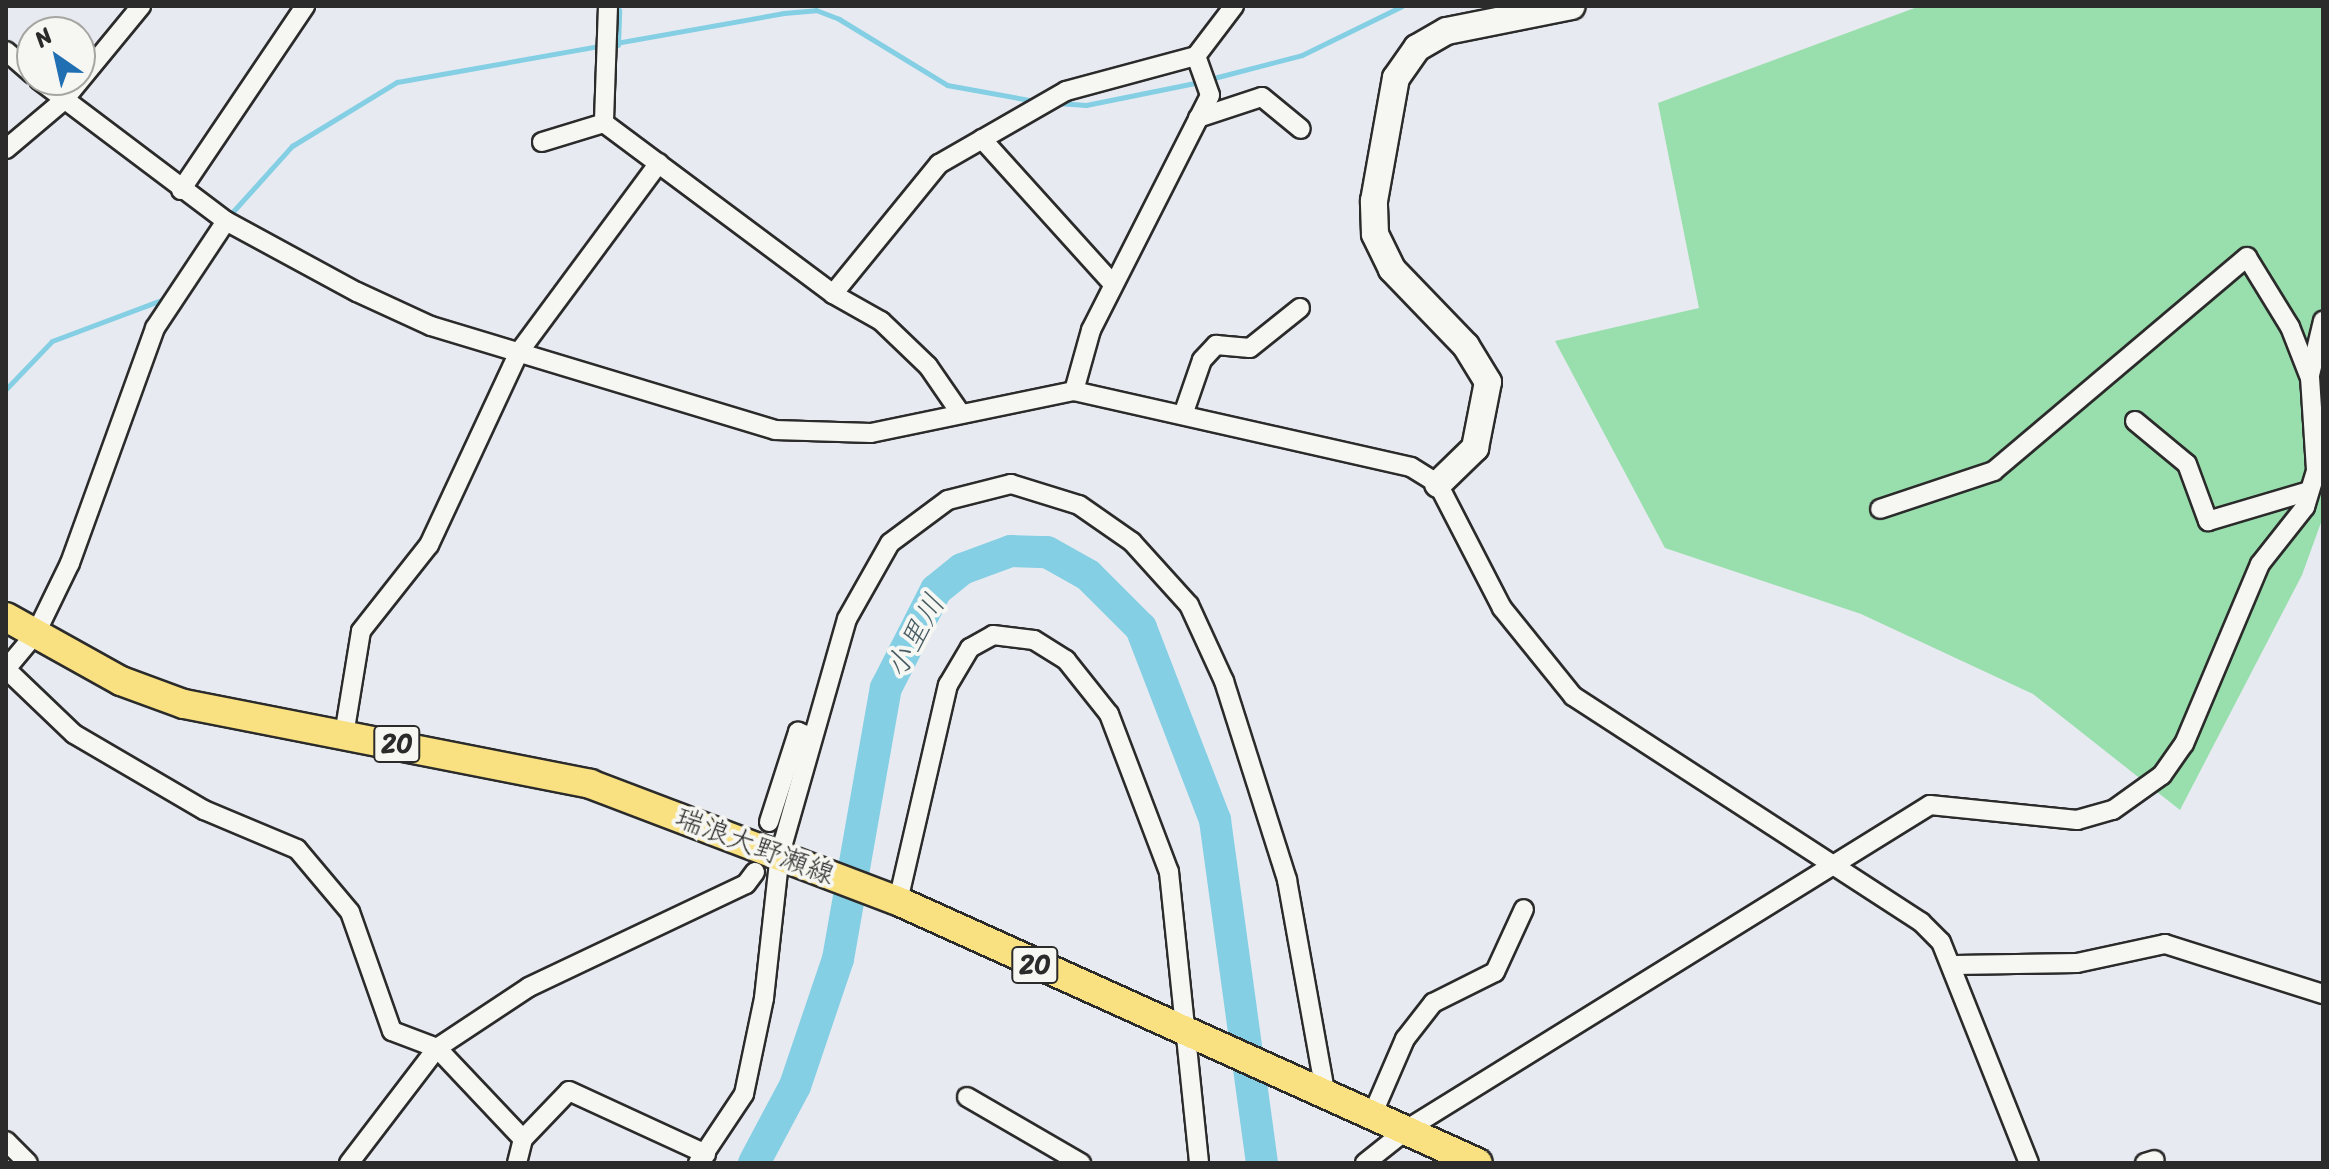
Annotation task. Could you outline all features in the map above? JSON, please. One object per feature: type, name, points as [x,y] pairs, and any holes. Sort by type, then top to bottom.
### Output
[{"type":"main road","name":"瑞浪大野瀬線","points":[[6,617],[121,681],[184,704],[590,784],[787,857],[887,897],[1188,1034],[1409,1128],[1478,1163]]},
{"type":"street","points":[[6,149],[63,101],[141,6]]},
{"type":"street","points":[[181,190],[305,6]]},
{"type":"street","points":[[604,123],[608,6]]},
{"type":"street","points":[[833,294],[939,164],[1033,114],[1066,91],[1196,56],[1234,6]]},
{"type":"street","points":[[1438,484],[1475,448],[1488,382],[1466,346],[1392,269],[1375,234],[1374,201],[1396,78],[1417,48],[1447,31],[1572,6]]},
{"type":"street","points":[[1074,391],[1113,284],[1210,95],[1196,56]]},
{"type":"street","points":[[57,96],[219,216],[431,326],[821,437],[871,433],[959,411],[1074,391],[1184,412],[1411,467],[1438,484],[1502,608],[1573,696],[1921,922],[1955,965],[2029,1163]]},
{"type":"street","points":[[1198,118],[1262,97],[1301,129]]},
{"type":"street","points":[[542,142],[604,123]]},
{"type":"street","points":[[604,123],[833,294],[881,321],[928,366],[959,411]]},
{"type":"street","points":[[982,139],[1113,284]]},
{"type":"street","points":[[344,735],[361,631],[429,545],[519,352],[659,163]]},
{"type":"street","points":[[219,216],[201,258],[167,310],[36,633],[6,669],[74,734],[204,810],[297,849],[350,912],[392,1031],[437,1048],[523,1139]]},
{"type":"street","points":[[1880,509],[1994,471],[2247,257],[2290,327],[2310,378]]},
{"type":"street","points":[[1184,412],[1202,360],[1216,345],[1250,348],[1300,308]]},
{"type":"street","points":[[1365,1163],[1409,1128],[1930,805],[2077,820],[2113,810],[2162,775],[2184,744],[2260,564],[2309,491],[2316,470],[2310,378],[2323,321]]},
{"type":"street","points":[[2135,421],[2187,464],[2208,521],[2309,491]]},
{"type":"street","points":[[517,1163],[523,1139],[569,1091],[702,1158],[744,1094],[811,737],[847,619],[890,543],[948,500],[1011,484],[1090,512],[1132,542],[1189,605],[1224,681],[1287,880],[1318,1089]]},
{"type":"street","points":[[887,897],[948,685],[981,641],[993,635],[1034,640],[1066,660],[1109,714],[1137,773],[1169,872],[1199,1163]]},
{"type":"street","points":[[769,822],[798,732],[811,737]]},
{"type":"street","points":[[349,1163],[437,1048],[529,987],[746,884],[755,872]]},
{"type":"street","points":[[1373,1113],[1405,1039],[1433,1003],[1495,972],[1524,909]]},
{"type":"street","points":[[1955,965],[2077,963],[2165,944],[2323,994]]},
{"type":"street","points":[[967,1097],[1081,1163]]},
{"type":"street","points":[[6,1141],[28,1163]]},
{"type":"green space","points":[[1920,6],[2323,6],[2323,517],[2302,575],[2180,810],[2033,694],[1861,614],[1665,548],[1555,341],[1699,308],[1658,103]]},
{"type":"waterway","points":[[1210,79],[1302,55],[1402,6]]},
{"type":"waterway","points":[[618,45],[619,10]]},
{"type":"waterway","points":[[228,217],[292,146],[397,82],[784,13],[816,10],[839,19],[947,85],[1035,101]]},
{"type":"waterway","points":[[1057,103],[1086,105],[1200,82]]},
{"type":"waterway","points":[[6,389],[52,341],[167,298]]},
{"type":"waterway","name":"小里川","points":[[754,1163],[795,1086],[838,959],[886,688],[936,590],[962,569],[1011,551],[1047,552],[1088,575],[1141,628],[1215,820],[1262,1163]]}]
